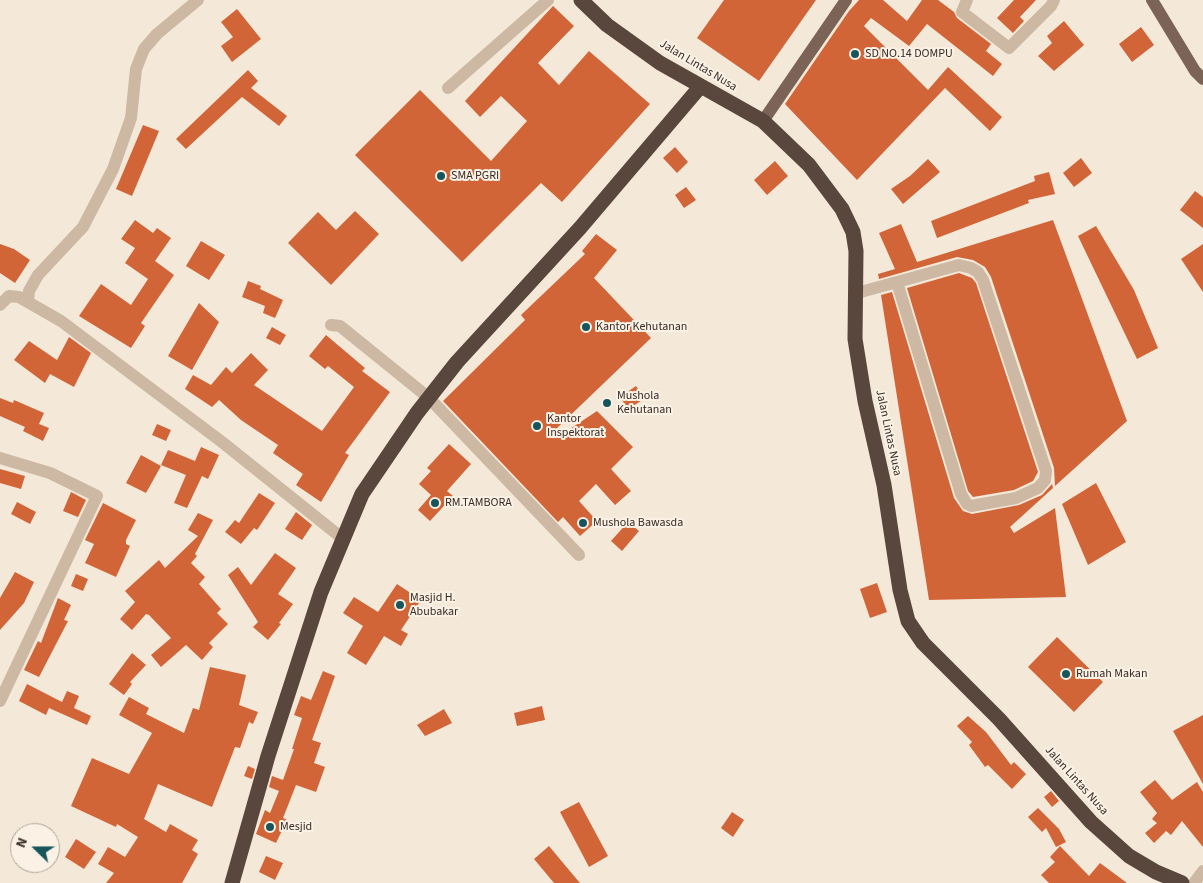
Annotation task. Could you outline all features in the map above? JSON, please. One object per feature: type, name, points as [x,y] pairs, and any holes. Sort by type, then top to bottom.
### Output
[{"type":"highway","name":"Jalan Lintas Nusa","points":[[580,0],[608,25],[660,63],[763,121],[809,165],[842,209],[853,232],[856,251],[855,339],[865,401],[884,485],[900,590],[908,620],[923,643],[999,719],[1091,822],[1129,856],[1156,872],[1182,883]]},
{"type":"highway","points":[[232,883],[268,756],[322,592],[342,538],[362,494],[429,398],[457,362],[586,221],[700,87]]},
{"type":"main road","points":[[763,121],[846,0]]},
{"type":"main road","points":[[1152,0],[1195,71],[1203,79]]},
{"type":"street","points":[[28,301],[29,291],[38,275],[83,227],[113,169],[123,146],[131,118],[136,69],[144,49],[157,34],[198,0]]},
{"type":"street","points":[[448,88],[548,0]]},
{"type":"street","points":[[968,0],[962,12],[1009,48],[1051,6],[1054,0]]},
{"type":"street","points":[[857,293],[897,282],[959,265],[978,272],[983,280],[1046,471],[1045,480],[1038,488],[1016,498],[971,506],[967,504],[961,494],[897,282]]},
{"type":"street","points":[[0,305],[10,296],[28,301],[61,321],[222,442],[342,538]]},
{"type":"street","points":[[331,325],[340,326],[429,398],[579,555]]},
{"type":"street","points":[[0,458],[50,473],[97,496],[0,701]]},
{"type":"street","points":[[1194,883],[1203,872]]},
{"type":"building","points":[[724,0],[816,0],[759,81],[697,38]]},
{"type":"building","name":"SD NO.14 DOMPU","points":[[859,0],[883,0],[907,21],[922,0],[938,0],[954,12],[957,18],[991,44],[986,51],[1002,64],[993,76],[927,24],[909,46],[871,18],[864,26],[928,90],[948,67],[1002,117],[990,131],[945,88],[857,180],[785,104],[849,11]]},
{"type":"building","points":[[1014,0],[1036,0],[1020,17],[1024,21],[1013,33],[997,18]]},
{"type":"building","points":[[553,6],[574,26],[538,63],[559,85],[589,51],[650,104],[562,202],[541,183],[462,262],[355,155],[420,90],[491,161],[527,121],[501,96],[480,117],[465,101]]},
{"type":"building","points":[[237,9],[261,39],[232,62],[221,46],[233,37],[221,22]]},
{"type":"building","points":[[1064,21],[1084,45],[1054,71],[1038,56],[1052,43],[1047,36]]},
{"type":"building","points":[[1141,27],[1154,45],[1132,62],[1119,44]]},
{"type":"building","points":[[248,70],[258,81],[251,88],[287,116],[279,126],[242,97],[186,149],[176,139]]},
{"type":"building","points":[[143,125],[159,131],[132,196],[116,189]]},
{"type":"building","points":[[675,147],[688,162],[677,173],[663,158]]},
{"type":"building","points":[[1081,158],[1092,173],[1074,187],[1063,173]]},
{"type":"building","points":[[928,159],[940,172],[903,204],[891,189],[910,176]]},
{"type":"building","points":[[775,161],[788,176],[767,195],[754,180]]},
{"type":"building","points":[[1049,172],[1055,194],[1028,200],[1029,203],[937,238],[931,221],[1035,181],[1034,176]]},
{"type":"building","points":[[686,187],[696,200],[684,208],[675,195]]},
{"type":"building","points":[[1195,191],[1203,197],[1203,228],[1180,210]]},
{"type":"building","points":[[355,211],[379,234],[331,285],[288,243],[318,212],[336,230]]},
{"type":"building","points":[[135,220],[153,233],[157,228],[171,238],[155,261],[174,275],[141,323],[145,326],[131,348],[79,316],[101,284],[131,305],[148,279],[125,263],[135,248],[121,239]]},
{"type":"building","points":[[1053,220],[1127,421],[1055,486],[1054,468],[991,277],[985,267],[973,260],[957,257],[879,279],[878,274],[895,269],[879,233],[901,224],[917,262]]},
{"type":"building","points":[[1096,226],[1134,290],[1158,348],[1137,359],[1078,236]]},
{"type":"building","points":[[596,234],[617,250],[594,278],[651,338],[556,429],[561,435],[597,411],[633,447],[611,469],[631,491],[615,505],[596,484],[579,501],[597,521],[580,536],[563,517],[558,522],[443,401],[525,320],[521,315],[585,254],[582,251]]},
{"type":"building","points":[[201,241],[225,255],[209,280],[186,266]]},
{"type":"building","points":[[0,244],[14,249],[30,260],[15,283],[0,273]]},
{"type":"building","points":[[1203,244],[1203,292],[1181,259]]},
{"type":"building","points":[[959,273],[972,278],[976,283],[1038,472],[1033,481],[1014,490],[973,497],[968,491],[907,288]]},
{"type":"building","points":[[248,281],[261,286],[260,289],[283,300],[275,318],[263,313],[265,306],[242,297]]},
{"type":"building","points":[[892,292],[954,498],[963,511],[972,514],[1019,505],[1042,495],[1052,484],[1053,488],[1010,527],[1014,533],[1055,508],[1066,597],[929,600],[881,295]]},
{"type":"building","points":[[199,303],[219,322],[192,370],[168,356]]},
{"type":"building","points":[[272,327],[286,335],[280,345],[266,338]]},
{"type":"building","points":[[326,335],[365,368],[362,371],[390,392],[345,453],[349,455],[321,502],[296,485],[303,474],[273,453],[278,445],[241,420],[219,400],[212,407],[185,389],[193,375],[211,385],[226,367],[232,373],[251,353],[268,370],[254,385],[322,431],[354,387],[328,366],[325,369],[309,356]]},
{"type":"building","points":[[69,337],[91,353],[74,387],[50,374],[45,383],[14,360],[29,341],[57,360]]},
{"type":"building","points":[[636,386],[644,399],[628,409],[620,397]]},
{"type":"building","points":[[0,398],[13,403],[14,400],[44,413],[39,424],[49,428],[43,441],[23,431],[25,427],[0,416]]},
{"type":"building","points":[[157,424],[171,430],[166,441],[152,435]]},
{"type":"building","points":[[449,444],[471,464],[447,491],[453,496],[430,521],[418,510],[431,495],[419,484],[431,471],[427,468]]},
{"type":"building","points":[[201,447],[219,455],[208,479],[202,476],[187,508],[174,503],[186,475],[161,465],[168,450],[195,461]]},
{"type":"building","points":[[141,455],[161,466],[146,493],[126,483]]},
{"type":"building","points":[[0,469],[25,476],[21,489],[0,483]]},
{"type":"building","points":[[1096,483],[1126,542],[1088,565],[1062,504]]},
{"type":"building","points":[[71,492],[86,500],[78,517],[63,511]]},
{"type":"building","points":[[259,493],[275,503],[257,530],[254,528],[241,544],[225,532],[235,520],[239,523]]},
{"type":"building","points":[[17,502],[36,512],[30,524],[11,514]]},
{"type":"building","points":[[103,503],[136,520],[126,540],[126,544],[130,546],[116,577],[85,563],[94,544],[85,540]]},
{"type":"building","points":[[296,512],[312,525],[302,540],[285,529]]},
{"type":"building","points":[[198,513],[213,520],[195,554],[197,556],[191,563],[205,577],[199,584],[221,609],[217,613],[228,624],[209,643],[213,647],[202,660],[186,645],[161,667],[151,655],[171,638],[149,615],[146,614],[132,630],[120,619],[135,602],[125,591],[159,560],[165,568],[198,536],[188,530]]},
{"type":"building","points":[[628,522],[639,531],[622,551],[611,541]]},
{"type":"building","points":[[275,553],[296,568],[278,594],[293,604],[279,623],[281,624],[268,640],[253,627],[258,622],[228,575],[238,567],[251,585]]},
{"type":"building","points":[[15,572],[34,582],[24,603],[0,630],[0,598]]},
{"type":"building","points":[[76,574],[88,579],[83,591],[71,586]]},
{"type":"building","points":[[877,583],[887,612],[870,618],[860,589]]},
{"type":"building","points":[[397,584],[421,600],[401,630],[408,634],[401,646],[384,636],[366,665],[347,653],[363,626],[343,613],[354,597],[378,612]]},
{"type":"building","points":[[58,598],[71,605],[64,620],[68,621],[39,677],[24,670],[38,641],[41,643]]},
{"type":"building","name":"Rumah Makan","points":[[1057,637],[1103,682],[1074,712],[1028,667]]},
{"type":"building","points":[[132,653],[146,665],[130,682],[132,684],[124,695],[109,684]]},
{"type":"building","points":[[210,667],[246,675],[239,705],[258,712],[253,724],[249,722],[240,748],[235,747],[212,807],[158,784],[144,819],[166,832],[170,824],[198,840],[192,850],[198,854],[182,883],[106,883],[114,873],[98,864],[108,847],[125,857],[138,837],[117,824],[116,827],[71,806],[92,758],[129,774],[152,733],[119,715],[129,697],[149,708],[146,714],[184,733],[193,708],[199,710]]},
{"type":"building","points":[[323,671],[335,676],[312,740],[321,743],[314,763],[325,767],[316,792],[296,785],[283,818],[287,820],[276,843],[256,834],[265,810],[270,813],[279,791],[269,787],[272,776],[283,780],[294,749],[292,749],[302,718],[294,715],[301,696],[311,700]]},
{"type":"building","points":[[27,684],[62,702],[67,691],[79,696],[74,708],[91,716],[87,725],[49,708],[46,715],[19,701]]},
{"type":"building","points":[[542,706],[545,720],[517,726],[514,713]]},
{"type":"building","points":[[444,709],[452,723],[425,736],[417,725]]},
{"type":"building","points":[[1203,715],[1203,784],[1173,731]]},
{"type":"building","points":[[968,716],[986,732],[1011,765],[1014,762],[1026,774],[1012,789],[988,765],[985,767],[969,745],[972,742],[957,726]]},
{"type":"building","points":[[248,766],[255,769],[252,779],[244,776]]},
{"type":"building","points":[[1155,780],[1172,800],[1197,782],[1203,792],[1203,847],[1182,821],[1171,835],[1166,831],[1154,843],[1145,833],[1157,823],[1152,819],[1157,813],[1140,792]]},
{"type":"building","points":[[1051,791],[1059,801],[1052,807],[1044,797]]},
{"type":"building","points":[[579,802],[608,856],[589,867],[560,812]]},
{"type":"building","points":[[1038,808],[1059,829],[1066,842],[1056,847],[1046,828],[1042,832],[1028,817]]},
{"type":"building","points":[[732,812],[744,820],[733,837],[721,828]]},
{"type":"building","points":[[76,839],[96,852],[84,869],[65,857]]},
{"type":"building","points":[[549,846],[580,883],[554,883],[534,859]]},
{"type":"building","points":[[1060,846],[1089,876],[1100,863],[1127,883],[1049,883],[1041,875],[1055,862],[1050,857]]},
{"type":"building","points":[[266,856],[283,863],[275,880],[259,872]]},
{"type":"place","name":"SD NO.14 DOMPU","points":[[855,54]]},
{"type":"place","name":"SMA PGRI","points":[[441,176]]},
{"type":"place","name":"Kantor Kehutanan","points":[[586,327]]},
{"type":"place","name":"Mushola Kehutanan","points":[[607,403]]},
{"type":"place","name":"Kantor Inspektorat","points":[[537,426]]},
{"type":"place","name":"RM.TAMBORA","points":[[435,503]]},
{"type":"place","name":"Mushola Bawasda","points":[[583,523]]},
{"type":"place","name":"Masjid H. Abubakar","points":[[400,605]]},
{"type":"place","name":"Rumah Makan","points":[[1066,674]]},
{"type":"place","name":"Mesjid","points":[[270,827]]}]
